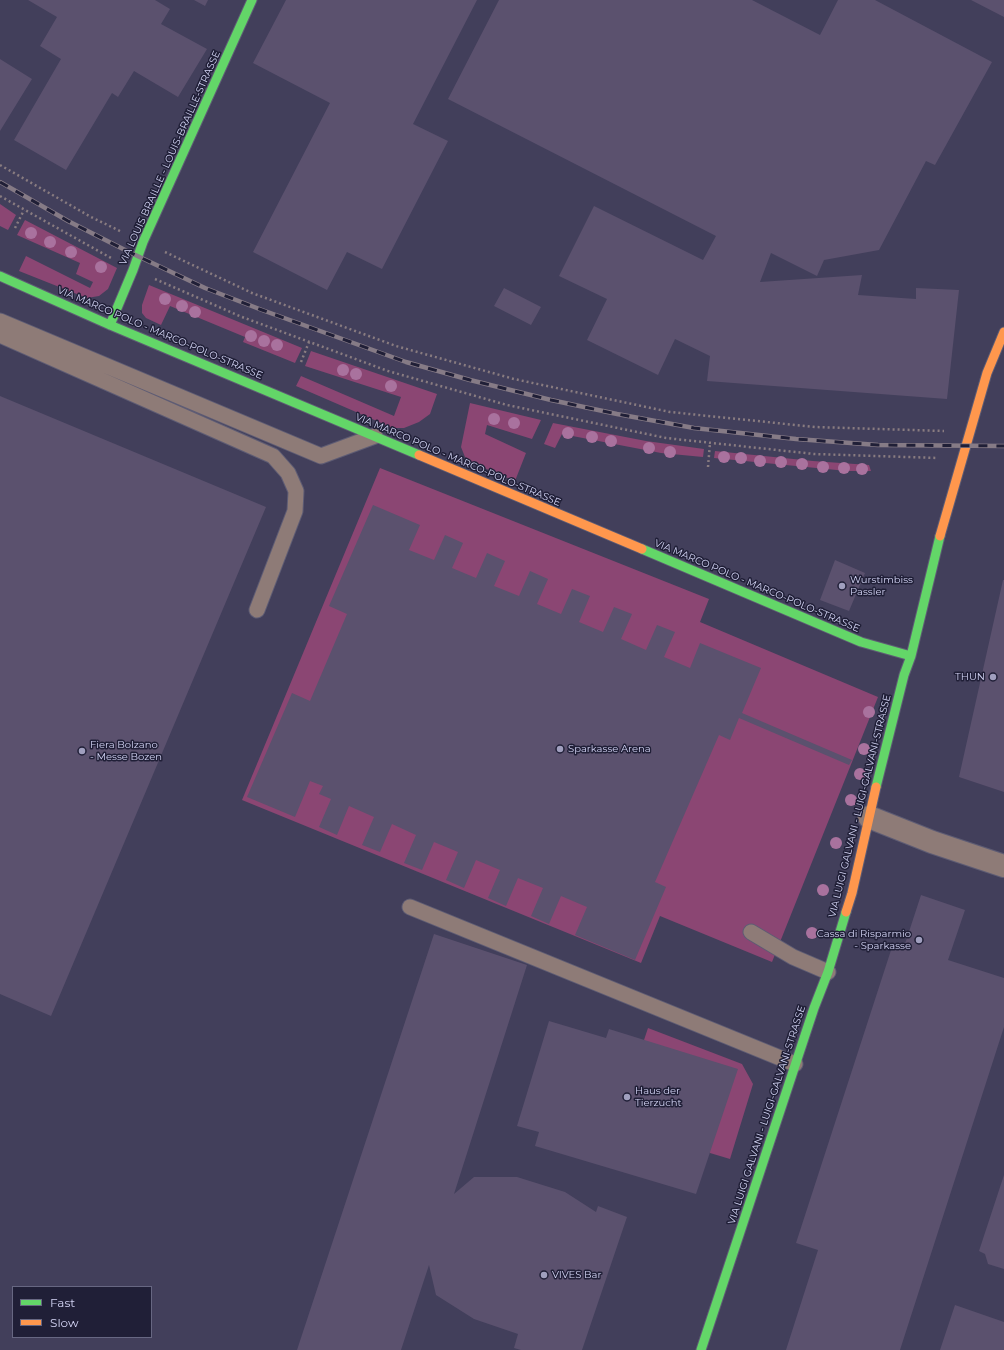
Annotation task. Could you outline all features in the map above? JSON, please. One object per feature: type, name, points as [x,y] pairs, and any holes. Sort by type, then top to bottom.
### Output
[{"type":"street","name":"VIA LOUIS BRAILLE - LOUIS-BRAILLE-STRASSE","points":[[110,325],[143,242],[252,0]]},
{"type":"street","name":"VIA MARCO POLO - MARCO-POLO-STRASSE","points":[[0,276],[110,325],[861,642],[911,656]]},
{"type":"street","name":"VIA LUIGI GALVANI - LUIGI-GALVANI-STRASSE","points":[[701,1350],[795,1064],[828,972],[852,893],[869,817],[904,675],[911,656],[944,518],[988,373],[1004,332]]},
{"type":"street","points":[[869,817],[932,842],[1004,866]]},
{"type":"lane","points":[[0,321],[321,456],[375,436]]},
{"type":"lane","points":[[0,336],[273,456],[288,473],[296,491],[295,511],[258,610]]},
{"type":"lane","points":[[410,907],[795,1064]]},
{"type":"lane","points":[[751,932],[793,957],[828,972]]},
{"type":"path","points":[[0,165],[91,217],[252,293],[396,346],[514,379],[678,412],[815,427],[970,432]]},
{"type":"path","points":[[0,196],[78,241],[133,270],[242,317],[388,371],[507,405],[666,438],[814,454],[962,459]]},
{"type":"path","points":[[15,228],[24,210]]},
{"type":"path","points":[[301,362],[309,342]]},
{"type":"path","points":[[708,466],[710,443]]},
{"type":"shaded area","points":[[0,204],[16,215],[8,230],[0,226]]},
{"type":"shaded area","points":[[25,220],[117,268],[108,289],[99,296],[87,298],[19,271],[26,256],[90,288],[93,282],[76,274],[80,263],[17,235]]},
{"type":"shaded area","points":[[149,285],[302,348],[295,363],[243,342],[245,337],[170,306],[161,325],[146,318],[142,313],[142,305]]},
{"type":"shaded area","points":[[311,351],[437,394],[430,414],[419,422],[404,428],[393,428],[296,386],[301,376],[394,416],[401,397],[305,366]]},
{"type":"shaded area","points":[[470,403],[541,420],[532,439],[487,425],[485,434],[526,453],[515,481],[470,462],[465,457],[461,447]]},
{"type":"shaded area","points":[[553,423],[646,441],[704,449],[703,457],[661,453],[562,434],[555,448],[544,444]]},
{"type":"shaded area","points":[[715,451],[869,465],[871,471],[847,471],[714,458]]},
{"type":"shaded area","name":"Sparkasse Arena","points":[[380,468],[709,599],[700,622],[878,697],[772,962],[660,916],[641,963],[242,800]]},
{"type":"shaded area","points":[[648,1028],[742,1064],[753,1084],[730,1159],[710,1153],[644,1040]]},
{"type":"building","points":[[28,0],[155,0],[170,9],[161,24],[207,49],[178,97],[134,71],[118,97],[112,93],[66,170],[14,140],[61,59],[40,46],[57,17]]},
{"type":"building","points":[[194,0],[208,0],[205,6]]},
{"type":"building","points":[[286,0],[477,0],[413,124],[448,141],[382,269],[347,252],[327,290],[253,252],[330,103],[253,63]]},
{"type":"building","points":[[499,0],[752,0],[820,35],[838,0],[875,0],[992,62],[935,165],[926,161],[879,250],[824,260],[817,276],[771,253],[760,282],[862,275],[858,295],[916,299],[916,288],[959,290],[947,399],[707,381],[710,356],[675,339],[658,375],[587,340],[607,299],[559,276],[594,206],[703,260],[716,236],[448,99]]},
{"type":"building","points":[[971,0],[1004,0],[1004,17]]},
{"type":"building","points":[[0,59],[32,79],[0,131]]},
{"type":"building","points":[[504,288],[541,307],[531,325],[494,306]]},
{"type":"building","name":"Fiera Bolzano - Messe Bozen","points":[[0,396],[266,507],[51,1016],[0,994]]},
{"type":"building","name":"Sparkasse Arena","points":[[373,505],[420,525],[409,550],[434,560],[445,535],[463,543],[452,568],[476,578],[487,553],[505,561],[494,586],[519,596],[530,571],[548,579],[537,604],[561,614],[572,589],[590,596],[579,622],[603,632],[614,607],[632,614],[621,639],[646,650],[657,625],[675,632],[664,657],[690,668],[700,643],[761,668],[742,713],[852,760],[849,765],[739,718],[730,740],[719,735],[655,882],[666,887],[635,960],[575,935],[587,907],[561,896],[549,924],[531,916],[543,888],[518,878],[506,906],[488,898],[500,870],[476,860],[464,888],[446,880],[458,852],[434,842],[422,870],[404,863],[416,835],[392,824],[380,852],[362,845],[374,817],[349,806],[337,835],[319,827],[331,799],[319,794],[323,786],[310,781],[295,817],[247,797],[292,693],[310,701],[347,614],[329,606]]},
{"type":"building","name":"Wurstimbiss Passler","points":[[835,560],[865,573],[849,611],[820,600]]},
{"type":"building","name":"THUN","points":[[1004,580],[1004,792],[959,777]]},
{"type":"building","points":[[921,895],[965,910],[948,960],[1004,978],[1004,1027],[900,1350],[786,1350],[818,1250],[796,1243],[893,944],[904,947]]},
{"type":"building","points":[[434,934],[527,965],[454,1194],[474,1177],[517,1177],[565,1192],[596,1212],[598,1206],[627,1217],[582,1350],[521,1350],[514,1348],[518,1334],[474,1319],[436,1295],[429,1265],[401,1350],[297,1350]]},
{"type":"building","name":"Haus der Tierzucht","points":[[549,1021],[606,1038],[609,1029],[738,1069],[696,1194],[535,1146],[539,1132],[517,1126]]},
{"type":"building","points":[[1004,1175],[1004,1269],[988,1264],[985,1254],[979,1251]]},
{"type":"building","points":[[955,1305],[1004,1322],[1004,1350],[940,1350]]},
{"type":"railway","points":[[0,182],[68,221],[205,288],[406,362],[470,380],[551,400],[694,428],[796,439],[878,445],[1004,446]]},
{"type":"traffic: fast","points":[[110,325],[143,242],[252,0]]},
{"type":"traffic: fast","points":[[0,276],[110,325],[419,455]]},
{"type":"traffic: fast","points":[[876,787],[904,675],[911,656],[940,536]]},
{"type":"traffic: fast","points":[[642,549],[861,642],[911,656]]},
{"type":"traffic: fast","points":[[701,1350],[814,1008],[828,972],[846,912]]},
{"type":"traffic: slow","points":[[940,536],[987,373],[1004,332]]},
{"type":"traffic: slow","points":[[419,455],[642,549]]},
{"type":"traffic: slow","points":[[846,912],[852,893],[876,787]]},
{"type":"place","name":"Wurstimbiss Passler","points":[[842,586]]},
{"type":"place","name":"THUN","points":[[993,677]]},
{"type":"place","name":"Sparkasse Arena","points":[[560,749]]},
{"type":"place","name":"Fiera Bolzano - Messe Bozen","points":[[82,751]]},
{"type":"place","name":"Cassa di Risparmio - Sparkasse","points":[[919,940]]},
{"type":"place","name":"Haus der Tierzucht","points":[[627,1097]]},
{"type":"place","name":"VIVES Bar","points":[[544,1275]]}]
